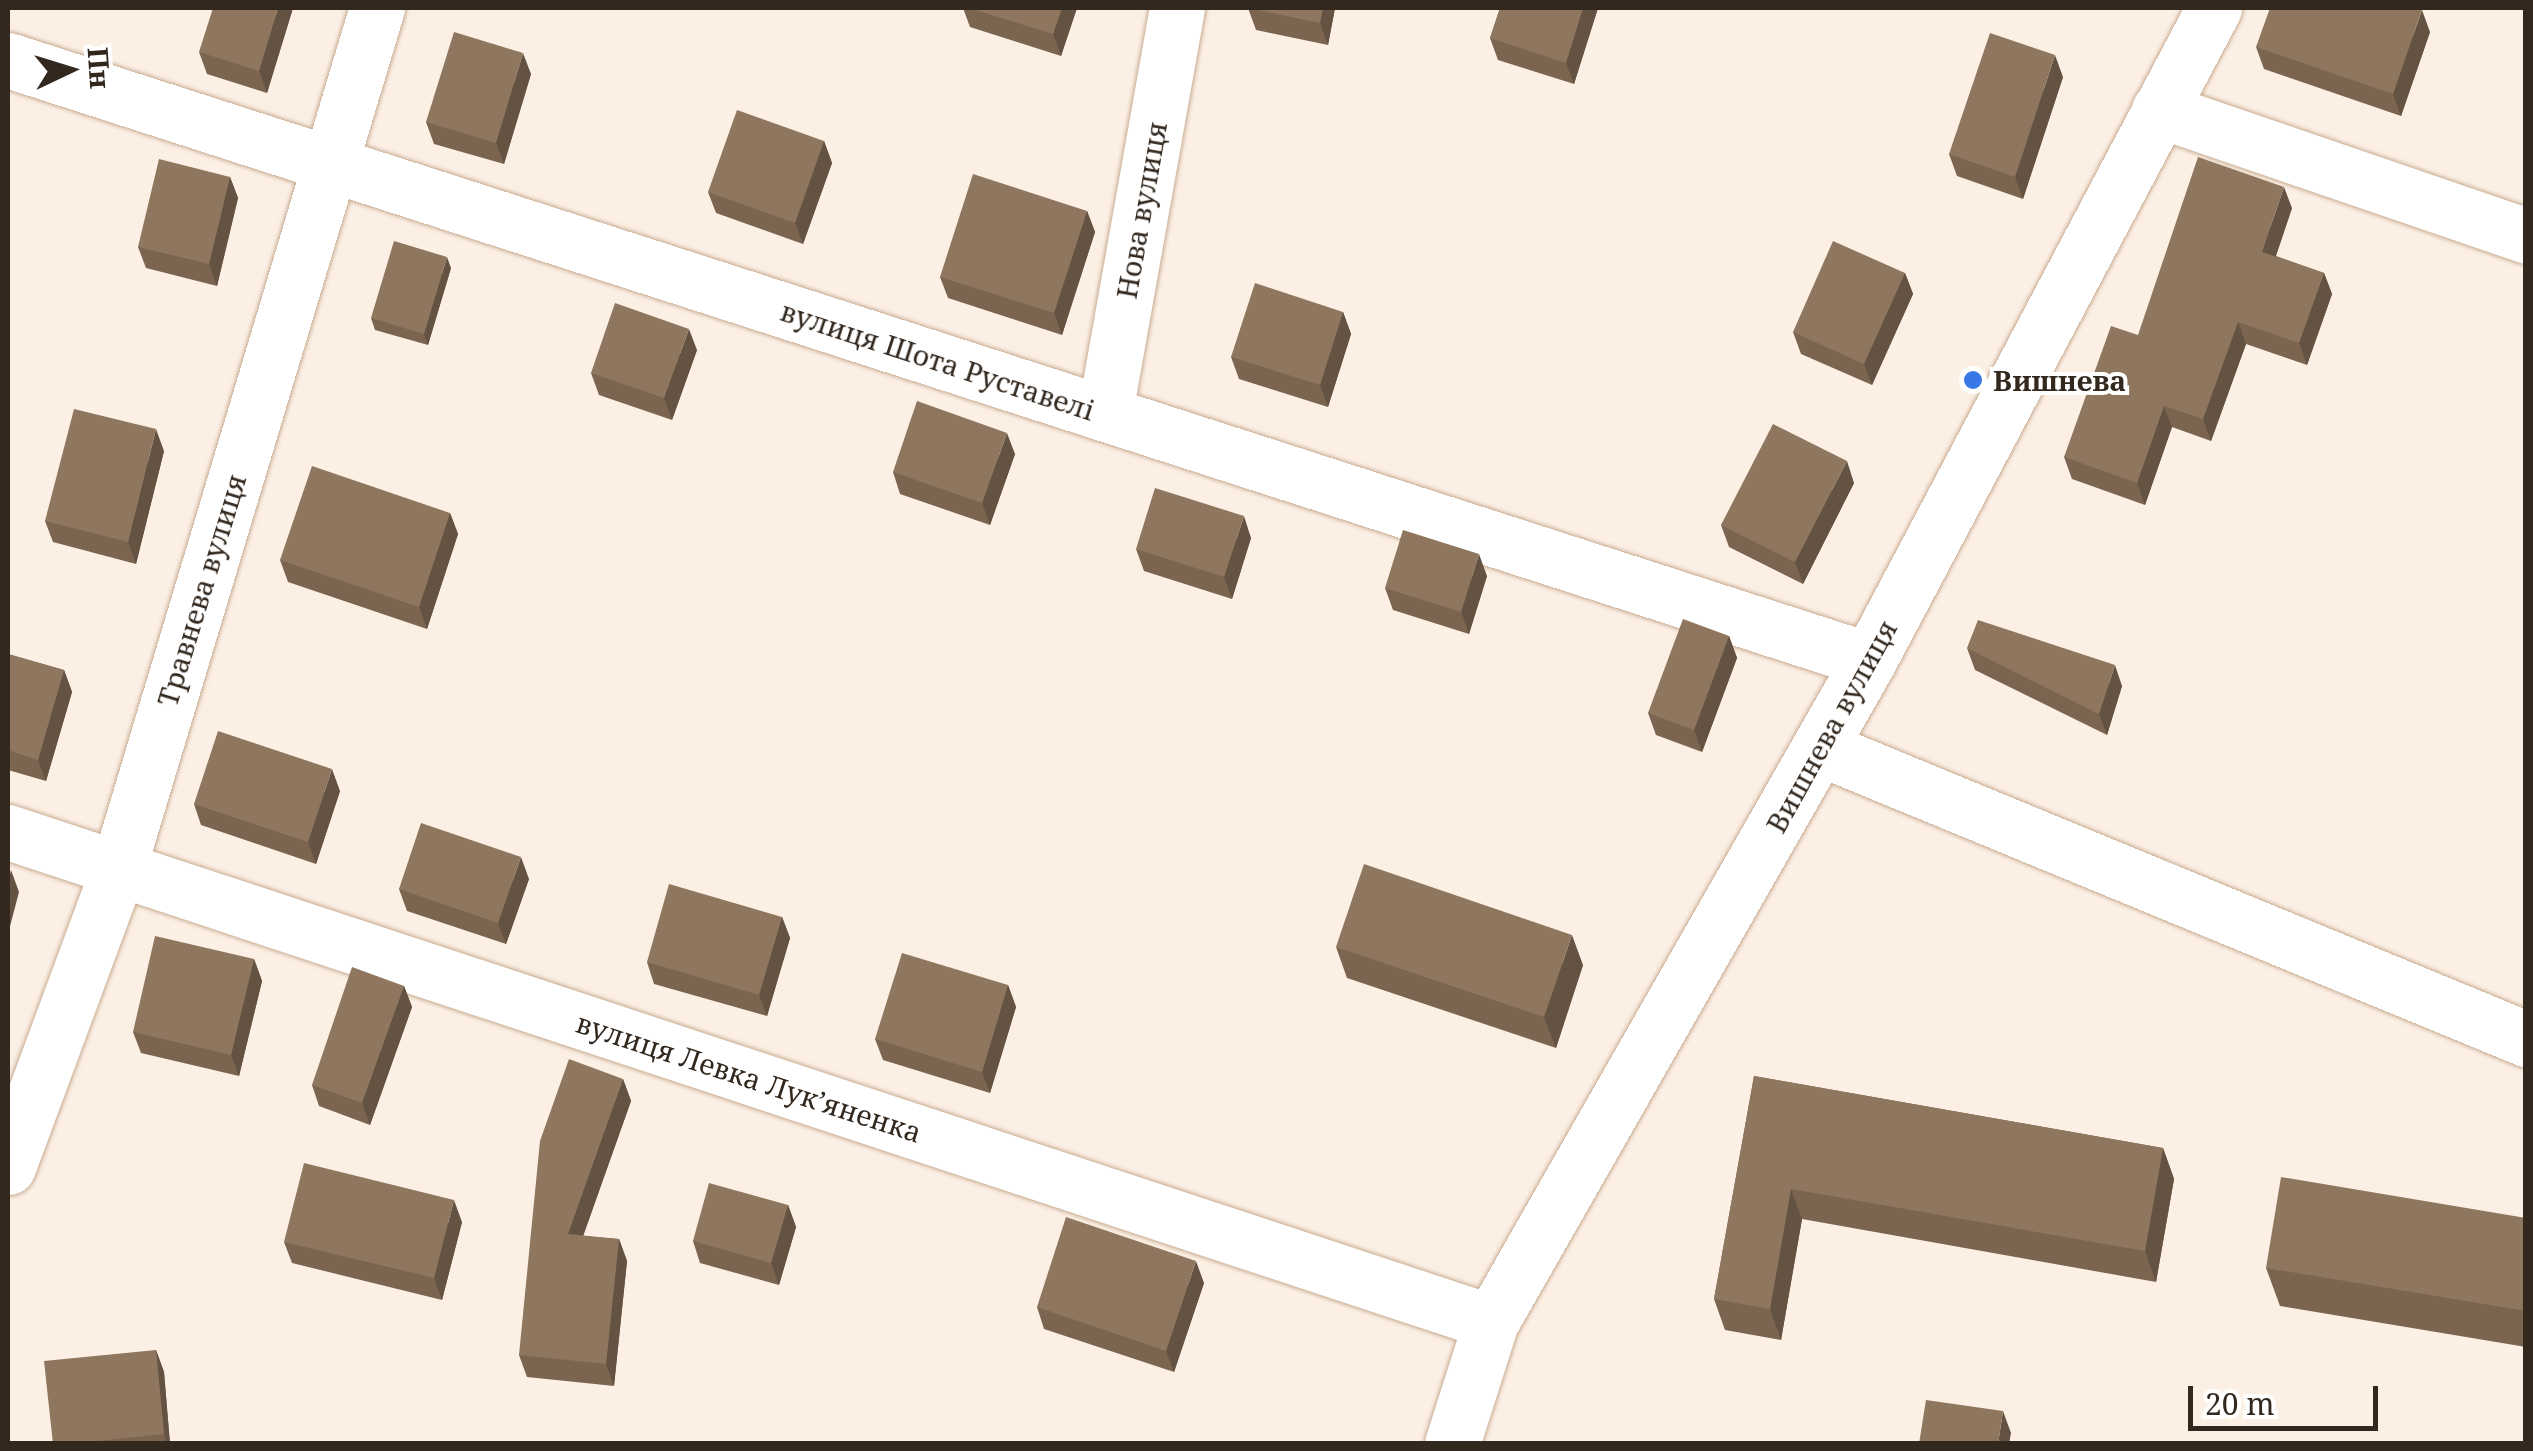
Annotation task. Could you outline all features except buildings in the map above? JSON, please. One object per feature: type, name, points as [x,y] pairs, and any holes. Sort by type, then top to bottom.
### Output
[{"type":"street","name":"Травнева вулиця","points":[[8,1166],[118,869],[377,8]]},
{"type":"street","name":"Нова вулиця","points":[[1105,412],[1178,8]]},
{"type":"street","name":"Вишнева вулиця","points":[[1452,1444],[1491,1322],[1869,660],[2214,8]]},
{"type":"street","name":"вулиця Шота Руставелі","points":[[8,60],[1869,660]]},
{"type":"street","points":[[2159,110],[2526,236]]},
{"type":"street","points":[[1820,748],[2526,1039]]},
{"type":"street","name":"вулиця Левка Лукʼяненка","points":[[8,832],[1491,1322]]},
{"type":"place","name":"Вишнева","points":[[1973,380]]}]
